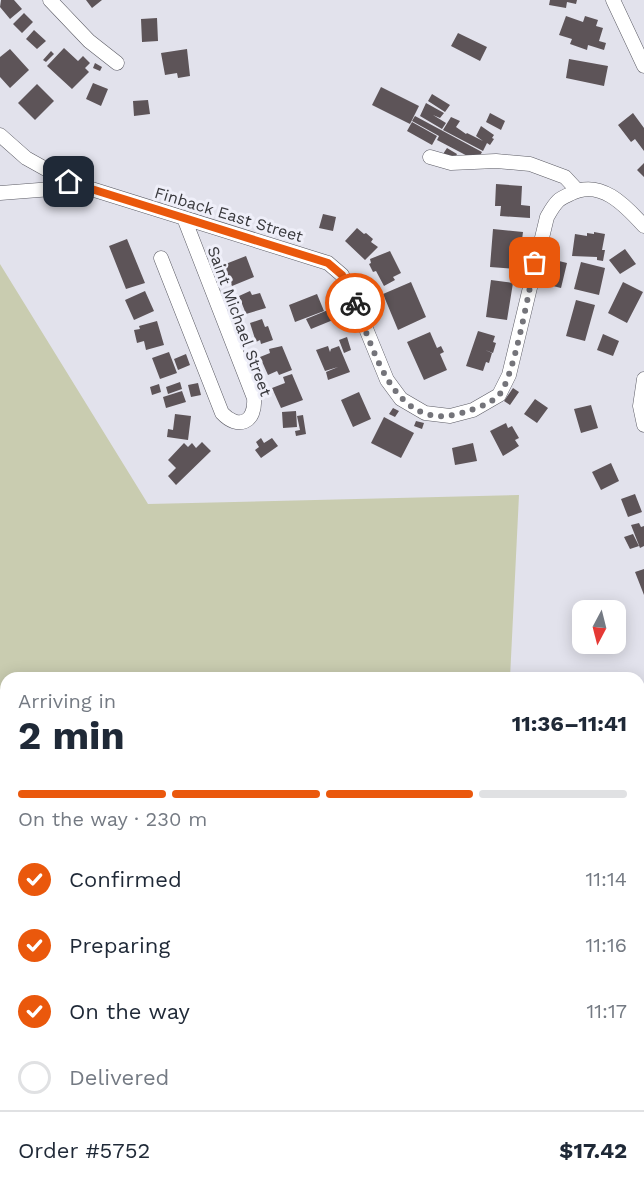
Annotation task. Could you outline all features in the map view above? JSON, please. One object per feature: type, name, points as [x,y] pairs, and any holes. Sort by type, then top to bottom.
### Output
[{"type":"street","points":[[50,0],[89,40],[117,63]]},
{"type":"street","points":[[613,0],[644,66]]},
{"type":"street","name":"Finback East Street","points":[[0,135],[26,158],[69,182],[328,263],[342,275],[387,380],[401,399],[425,413],[450,416],[472,410],[499,395],[509,375],[547,217],[558,201],[577,190]]},
{"type":"street","points":[[430,157],[451,163],[496,161],[530,164],[566,177],[577,190],[592,189],[606,192],[632,212],[644,226]]},
{"type":"street","points":[[0,193],[52,189],[69,182]]},
{"type":"street","name":"Saint Michael Street","points":[[161,258],[222,413],[230,421],[241,423],[250,418],[255,410],[254,398],[184,218]]},
{"type":"street","points":[[644,379],[640,406],[644,425]]},
{"type":"green space","points":[[0,264],[148,504],[519,495],[510,672],[0,672]]},
{"type":"building","points":[[1,0],[14,0],[22,9],[10,19],[0,7]]},
{"type":"building","points":[[86,0],[102,0],[92,8]]},
{"type":"building","points":[[550,0],[577,0],[576,4],[567,2],[566,8],[549,5]]},
{"type":"building","points":[[24,13],[33,22],[22,33],[13,24]]},
{"type":"building","points":[[566,16],[583,22],[585,16],[598,20],[596,26],[603,28],[599,41],[606,43],[604,50],[588,45],[587,50],[570,44],[572,39],[559,35]]},
{"type":"building","points":[[157,18],[158,41],[142,42],[141,19]]},
{"type":"building","points":[[34,30],[46,41],[37,49],[26,39]]},
{"type":"building","points":[[458,33],[487,47],[480,61],[451,46]]},
{"type":"building","points":[[64,48],[78,61],[83,56],[90,63],[85,68],[89,72],[72,89],[47,66]]},
{"type":"building","points":[[10,49],[29,70],[10,88],[0,77],[0,57]]},
{"type":"building","points":[[187,49],[190,76],[178,78],[177,73],[165,75],[161,53]]},
{"type":"building","points":[[51,51],[54,54],[46,62],[43,60]]},
{"type":"building","points":[[569,59],[608,66],[604,86],[566,78]]},
{"type":"building","points":[[95,63],[102,67],[100,71],[93,68]]},
{"type":"building","points":[[93,83],[108,89],[101,106],[86,99]]},
{"type":"building","points":[[37,84],[54,101],[35,120],[18,103]]},
{"type":"building","points":[[381,87],[419,106],[410,124],[372,105]]},
{"type":"building","points":[[432,94],[450,105],[445,112],[428,101]]},
{"type":"building","points":[[148,100],[150,114],[134,116],[133,101]]},
{"type":"building","points":[[426,103],[444,113],[440,118],[433,115],[446,123],[442,129],[420,116]]},
{"type":"building","points":[[490,113],[505,121],[501,130],[486,122]]},
{"type":"building","points":[[633,113],[644,128],[644,151],[635,139],[631,142],[618,125]]},
{"type":"building","points":[[415,116],[482,152],[477,161],[437,140],[439,136],[412,121]]},
{"type":"building","points":[[451,117],[460,121],[456,127],[466,134],[483,141],[476,136],[481,126],[494,135],[492,138],[494,139],[490,145],[487,143],[483,151],[443,130]]},
{"type":"building","points":[[412,122],[437,136],[432,145],[407,131]]},
{"type":"building","points":[[447,148],[457,154],[454,160],[443,154]]},
{"type":"building","points":[[644,163],[644,177],[637,170]]},
{"type":"building","points":[[496,184],[522,186],[521,205],[530,206],[530,218],[500,216],[501,206],[495,206]]},
{"type":"building","points":[[323,214],[336,217],[333,231],[319,228]]},
{"type":"building","points":[[357,228],[373,239],[371,242],[378,247],[365,260],[345,241]]},
{"type":"building","points":[[493,229],[523,232],[519,263],[515,263],[515,269],[490,267]]},
{"type":"building","points":[[594,232],[605,234],[602,250],[605,250],[603,261],[597,260],[597,257],[572,256],[575,234],[587,236],[587,233],[594,234]]},
{"type":"building","points":[[127,239],[145,283],[126,289],[109,246]]},
{"type":"building","points":[[625,249],[636,264],[620,274],[609,260]]},
{"type":"building","points":[[390,251],[401,273],[393,277],[395,280],[384,286],[376,271],[373,272],[369,264],[370,259]]},
{"type":"building","points":[[246,256],[254,277],[232,286],[230,281],[218,285],[216,279],[227,274],[223,265]]},
{"type":"building","points":[[555,260],[567,263],[561,288],[549,285]]},
{"type":"building","points":[[581,262],[605,268],[599,295],[574,289]]},
{"type":"building","points":[[491,280],[513,283],[507,320],[486,317]]},
{"type":"building","points":[[411,282],[426,317],[398,330],[383,294]]},
{"type":"building","points":[[623,282],[643,292],[627,323],[608,313]]},
{"type":"building","points":[[145,291],[154,311],[134,320],[125,300]]},
{"type":"building","points":[[250,291],[252,295],[260,293],[266,308],[246,314],[239,296]]},
{"type":"building","points":[[317,294],[324,311],[295,322],[289,305]]},
{"type":"building","points":[[576,300],[595,305],[585,341],[566,336]]},
{"type":"building","points":[[328,310],[333,320],[311,329],[306,319]]},
{"type":"building","points":[[262,319],[265,327],[268,326],[273,340],[261,344],[260,340],[256,342],[250,323]]},
{"type":"building","points":[[157,321],[164,345],[146,350],[144,341],[137,343],[134,330],[140,329],[139,326]]},
{"type":"building","points":[[478,331],[495,336],[493,342],[496,343],[493,353],[485,350],[492,353],[483,371],[466,366]]},
{"type":"building","points":[[430,332],[437,348],[441,346],[444,352],[440,354],[447,370],[424,380],[407,342]]},
{"type":"building","points":[[603,334],[619,341],[613,356],[597,350]]},
{"type":"building","points":[[347,337],[351,350],[344,353],[339,340]]},
{"type":"building","points":[[282,346],[292,370],[279,375],[277,371],[268,375],[260,357],[270,353],[269,349]]},
{"type":"building","points":[[328,346],[330,352],[331,349],[339,346],[350,372],[328,380],[326,372],[338,367],[325,371],[316,350]]},
{"type":"building","points":[[169,352],[177,373],[160,379],[152,358]]},
{"type":"building","points":[[186,354],[190,365],[178,370],[174,359]]},
{"type":"building","points":[[292,374],[303,400],[281,408],[272,388],[285,383],[283,377]]},
{"type":"building","points":[[180,382],[182,389],[168,394],[166,387]]},
{"type":"building","points":[[198,383],[201,395],[191,397],[188,385]]},
{"type":"building","points":[[159,384],[161,392],[152,395],[150,387]]},
{"type":"building","points":[[513,388],[519,392],[510,405],[504,401]]},
{"type":"building","points":[[182,391],[186,402],[166,408],[163,397]]},
{"type":"building","points":[[359,392],[371,419],[353,427],[341,400]]},
{"type":"building","points":[[535,399],[548,408],[537,423],[524,414]]},
{"type":"building","points":[[591,405],[598,428],[581,433],[574,409]]},
{"type":"building","points":[[393,408],[399,411],[395,417],[389,414]]},
{"type":"building","points":[[296,411],[297,427],[283,428],[282,412]]},
{"type":"building","points":[[175,414],[191,416],[188,440],[167,437],[168,429],[173,430]]},
{"type":"building","points":[[303,415],[306,434],[296,436],[295,431],[300,430],[297,416]]},
{"type":"building","points":[[384,417],[414,433],[401,458],[371,443]]},
{"type":"building","points":[[416,421],[424,423],[422,429],[414,426]]},
{"type":"building","points":[[506,423],[508,428],[512,426],[519,438],[515,440],[519,446],[503,456],[490,431]]},
{"type":"building","points":[[261,438],[264,443],[272,438],[278,446],[261,458],[255,450],[259,447],[256,442]]},
{"type":"building","points":[[202,442],[211,451],[176,485],[168,476],[176,468],[168,460],[184,443],[188,447],[192,443],[196,448]]},
{"type":"building","points":[[473,443],[477,461],[455,465],[452,448]]},
{"type":"building","points":[[611,463],[619,481],[601,490],[592,472]]},
{"type":"building","points":[[635,494],[642,512],[628,517],[621,499]]},
{"type":"building","points":[[639,523],[641,527],[644,526],[644,546],[640,548],[631,525]]},
{"type":"building","points":[[633,534],[639,546],[630,549],[624,537]]},
{"type":"building","points":[[644,569],[644,595],[635,572]]},
{"type":"way so far","points":[[355,303],[387,380],[401,399],[425,413],[450,416],[472,410],[499,395],[509,375],[535,263]]},
{"type":"route","points":[[69,182],[328,263],[342,275],[355,303]]}]
